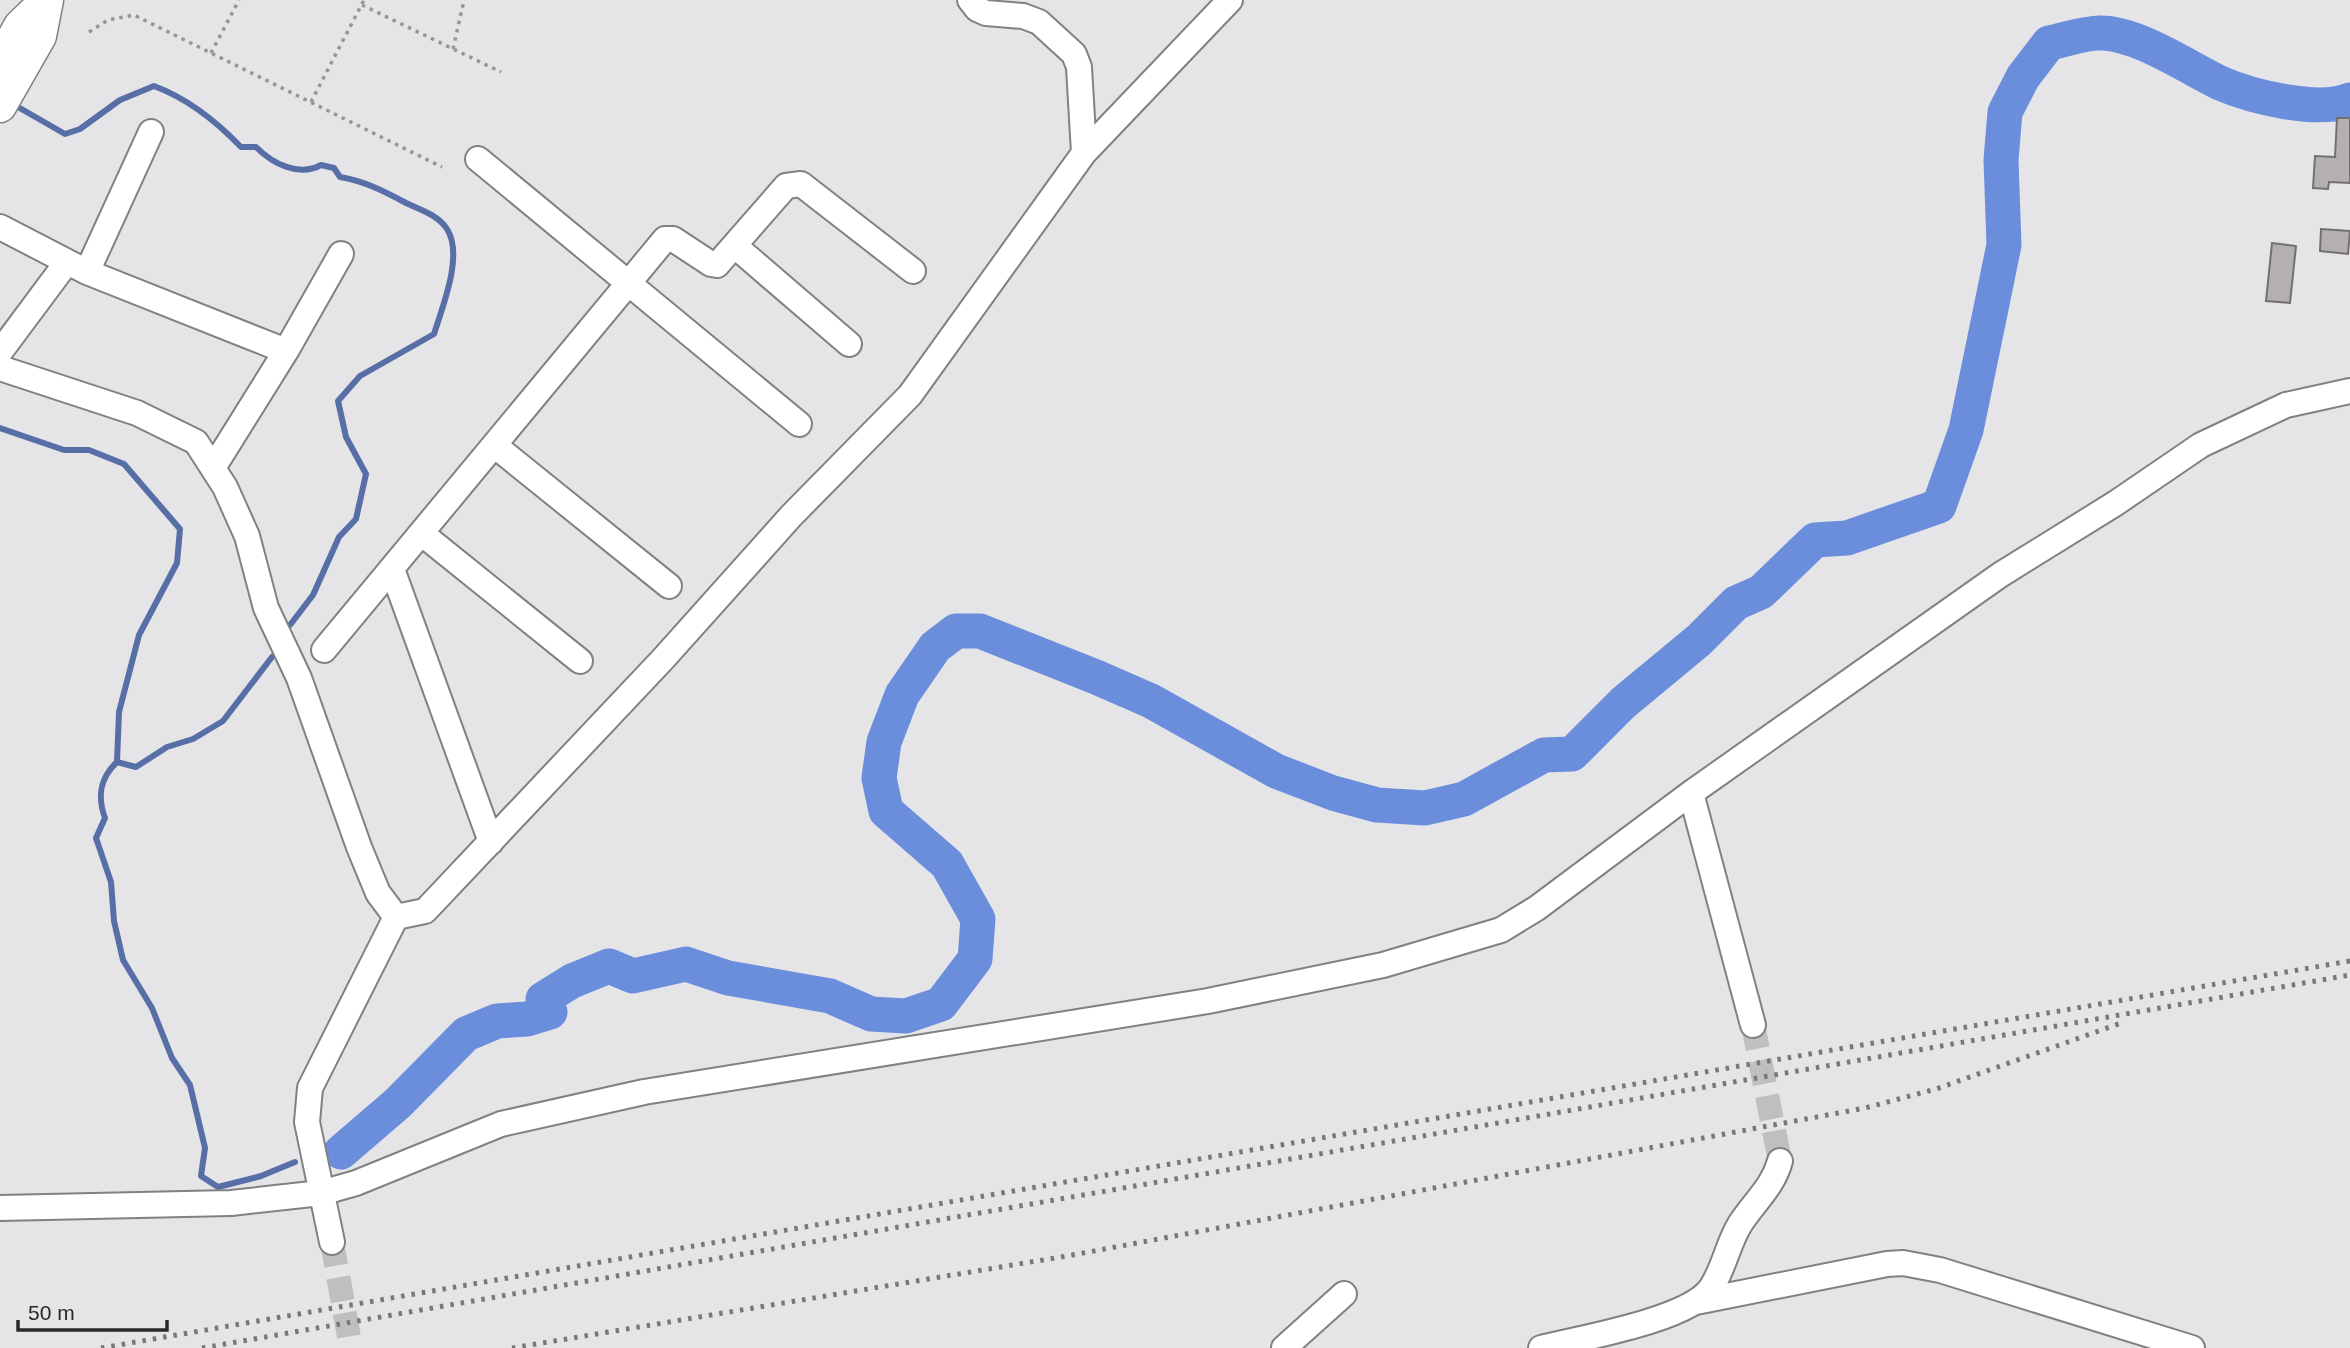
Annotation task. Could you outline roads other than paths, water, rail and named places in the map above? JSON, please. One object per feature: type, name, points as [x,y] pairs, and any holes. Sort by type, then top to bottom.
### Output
[{"type":"main road","points":[[0,106],[25,40],[47,0]]},
{"type":"main road","points":[[0,62],[25,40]]},
{"type":"street","points":[[970,0],[977,9],[1007,7],[1032,18],[1074,54],[1079,66],[1084,153]]},
{"type":"street","points":[[396,917],[425,911],[790,516],[910,395],[1084,153],[1230,0]]},
{"type":"street","points":[[0,352],[77,267],[151,132]]},
{"type":"street","points":[[478,159],[799,424]]},
{"type":"street","points":[[324,650],[665,239],[673,239],[714,264],[720,264],[786,186],[800,184],[913,271]]},
{"type":"street","points":[[0,227],[77,267],[286,351]]},
{"type":"street","points":[[735,246],[849,344]]},
{"type":"street","points":[[213,468],[286,351],[341,254]]},
{"type":"street","points":[[0,368],[149,419],[196,442],[213,468],[247,536],[265,608],[299,678],[359,847],[378,892],[396,917]]},
{"type":"street","points":[[0,1208],[232,1203],[321,1193],[356,1183],[501,1124],[644,1092],[1208,1001],[1383,965],[1501,930],[1537,908],[1691,793],[2000,575],[2116,503],[2201,444],[2286,405],[2350,391]]},
{"type":"street","points":[[494,445],[669,586]]},
{"type":"street","points":[[421,533],[580,661]]},
{"type":"street","points":[[392,569],[491,842]]},
{"type":"street","points":[[1691,793],[1753,1025]]},
{"type":"street","points":[[332,1242],[307,1122],[310,1088],[396,917]]},
{"type":"street","points":[[1541,1348],[1671,1315],[1696,1302],[1711,1289],[1738,1227],[1775,1177],[1780,1161]]},
{"type":"street","points":[[1696,1302],[1903,1263],[1940,1270],[2192,1348]]},
{"type":"street","points":[[1284,1348],[1344,1294]]},
{"type":"waterway","points":[[341,1152],[398,1103],[466,1034],[497,1021],[527,1019],[550,1012],[543,999],[572,981],[609,966],[633,976],[686,964],[728,978],[830,996],[871,1014],[906,1016],[941,1004],[975,959],[978,919],[947,864],[886,811],[879,778],[884,742],[902,695],[935,647],[956,631],[980,631],[1096,677],[1151,701],[1276,771],[1333,793],[1377,805],[1425,808],[1464,799],[1544,755],[1572,754],[1623,703],[1699,640],[1736,603],[1761,592],[1815,540],[1847,538],[1939,506],[1966,430],[2004,245],[2001,160],[2005,112],[2023,77],[2049,43],[2089,34],[2116,35],[2147,45],[2220,83],[2249,93],[2303,104],[2337,104],[2350,100]]},
{"type":"waterway","points":[[11,103],[65,134],[80,129],[120,100],[154,86],[179,97],[201,112],[241,147],[256,147],[270,159],[295,169],[304,170],[321,165],[334,168],[340,177],[374,187],[434,216],[447,229],[452,240],[452,267],[434,334],[360,376],[338,401],[346,437],[366,474],[356,519],[339,537],[313,595],[290,625]]},
{"type":"waterway","points":[[0,428],[64,450],[89,450],[124,464],[180,529],[177,563],[139,635],[119,712],[117,762]]},
{"type":"waterway","points":[[272,657],[223,721],[193,739],[167,747],[136,767],[117,762],[111,768],[102,788],[101,802],[105,818],[96,838],[111,882],[114,921],[123,960],[152,1008],[172,1058],[190,1085],[205,1148],[201,1176],[218,1187],[261,1176],[295,1162]]},
{"type":"tunnel","points":[[1753,1025],[1780,1161]]},
{"type":"tunnel","points":[[332,1242],[351,1348]]},
{"type":"railway","points":[[101,1348],[2350,961]]},
{"type":"railway","points":[[202,1348],[2350,975]]},
{"type":"railway","points":[[512,1348],[1067,1256],[1865,1108],[1936,1089],[2124,1022]]}]
